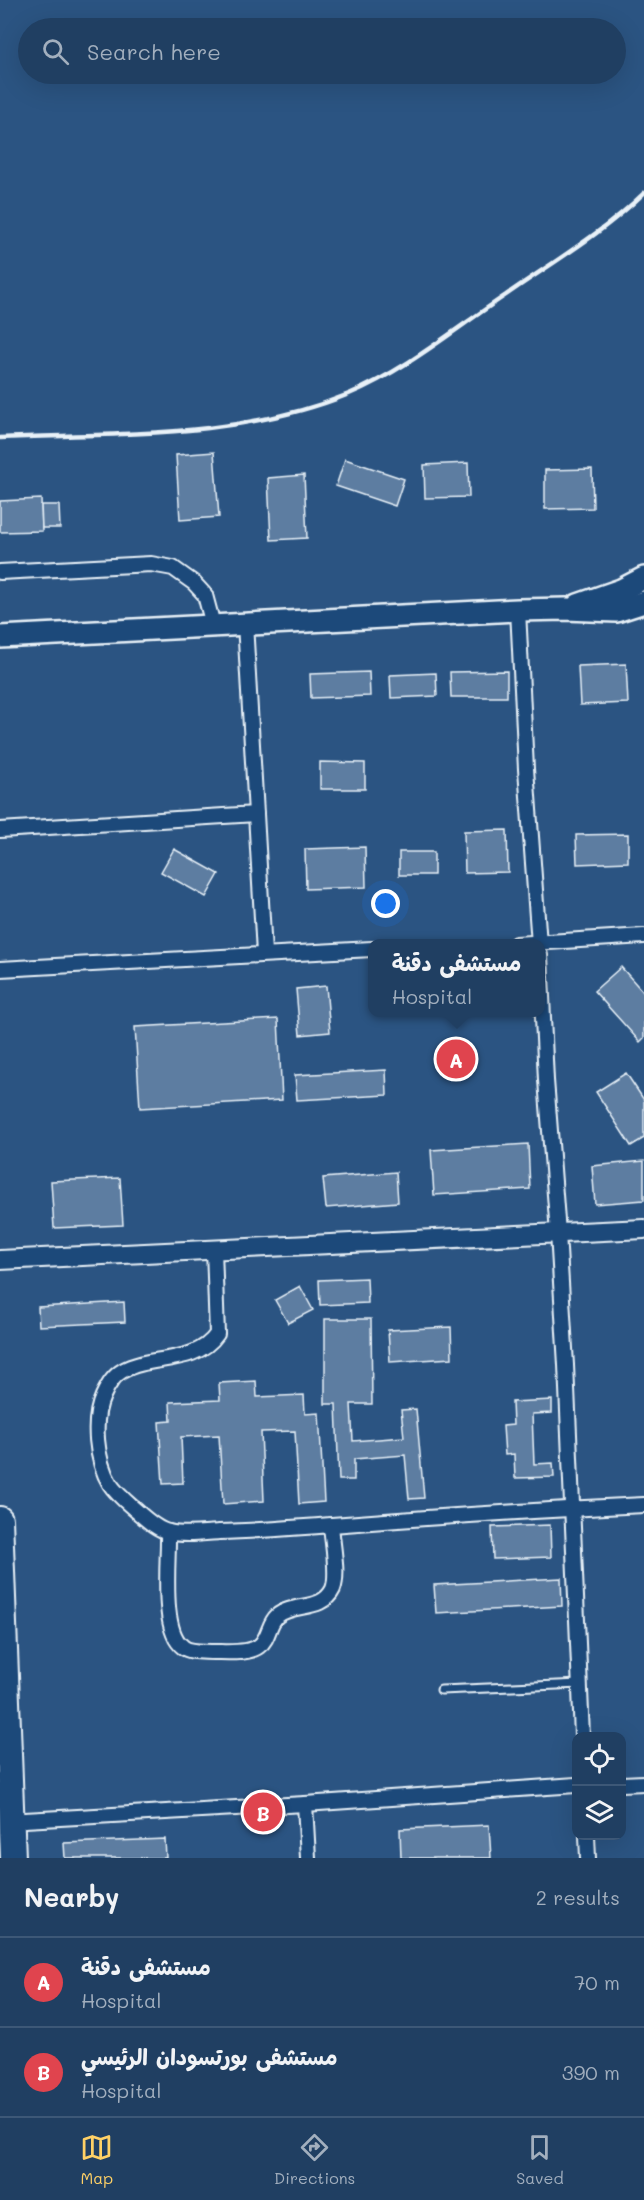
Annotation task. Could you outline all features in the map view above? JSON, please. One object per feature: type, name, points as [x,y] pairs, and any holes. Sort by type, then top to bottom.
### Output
[{"type":"highway","points":[[0,1518],[5,1821],[13,1858]]},
{"type":"main road","points":[[566,609],[621,590],[644,578]]},
{"type":"main road","points":[[0,637],[518,610],[616,611],[644,602]]},
{"type":"street","points":[[0,572],[151,564],[173,568],[206,596],[213,625]]},
{"type":"street","points":[[616,611],[644,609]]},
{"type":"street","points":[[518,610],[526,769],[539,939]]},
{"type":"street","points":[[245,623],[264,953]]},
{"type":"street","points":[[0,830],[256,814]]},
{"type":"street","points":[[545,946],[644,936]]},
{"type":"street","points":[[0,969],[368,949]]},
{"type":"street","points":[[543,1017],[558,1233],[582,1732]]},
{"type":"street","points":[[0,1260],[644,1229]]},
{"type":"street","points":[[214,1249],[217,1319],[216,1334],[213,1340],[209,1345],[193,1353],[122,1371],[110,1382],[102,1398],[97,1419],[98,1446],[110,1483],[149,1521],[168,1532],[197,1533],[644,1505]]},
{"type":"street","points":[[168,1532],[167,1613],[175,1638],[184,1648],[229,1652],[256,1648],[265,1642],[275,1617],[283,1611],[323,1601],[329,1595],[335,1580],[331,1525]]},
{"type":"street","points":[[626,1784],[644,1783]]},
{"type":"street","points":[[5,1821],[305,1804],[572,1785]]},
{"type":"street","points":[[305,1804],[308,1858]]},
{"type":"street","points":[[586,1840],[588,1858]]},
{"type":"lane","points":[[441,1690],[580,1684]]},
{"type":"building","points":[[214,452],[219,517],[180,520],[176,455]]},
{"type":"building","points":[[345,459],[404,479],[395,506],[336,486]]},
{"type":"building","points":[[468,463],[469,497],[425,498],[424,465]]},
{"type":"building","points":[[592,469],[593,508],[545,509],[545,470]]},
{"type":"building","points":[[304,475],[307,538],[271,540],[268,478]]},
{"type":"building","points":[[41,499],[42,531],[0,532],[0,501]]},
{"type":"building","points":[[41,505],[59,505],[60,528],[42,528]]},
{"type":"building","points":[[626,664],[628,703],[580,705],[578,666]]},
{"type":"building","points":[[507,671],[507,697],[451,697],[450,672]]},
{"type":"building","points":[[369,672],[370,696],[311,698],[310,674]]},
{"type":"building","points":[[436,673],[437,696],[391,698],[390,675]]},
{"type":"building","points":[[320,762],[365,763],[365,789],[320,789]]},
{"type":"building","points":[[507,830],[508,872],[465,873],[464,831]]},
{"type":"building","points":[[628,834],[628,862],[577,864],[576,835]]},
{"type":"building","points":[[365,847],[366,887],[306,889],[305,849]]},
{"type":"building","points":[[174,849],[219,874],[206,897],[161,872]]},
{"type":"building","points":[[399,852],[434,852],[434,875],[399,875]]},
{"type":"building","points":[[621,967],[644,993],[644,1038],[640,1042],[594,991]]},
{"type":"building","points":[[326,986],[330,1032],[300,1035],[296,989]]},
{"type":"building","points":[[278,1019],[282,1100],[140,1108],[135,1027]]},
{"type":"building","points":[[386,1070],[387,1095],[297,1100],[295,1075]]},
{"type":"building","points":[[626,1073],[644,1100],[644,1138],[631,1146],[596,1092]]},
{"type":"building","points":[[528,1144],[530,1189],[434,1195],[431,1150]]},
{"type":"building","points":[[644,1161],[644,1200],[595,1204],[592,1166]]},
{"type":"building","points":[[396,1172],[398,1202],[326,1208],[323,1178]]},
{"type":"building","points":[[120,1178],[123,1225],[54,1228],[51,1181]]},
{"type":"building","points":[[367,1278],[368,1303],[320,1305],[319,1280]]},
{"type":"building","points":[[300,1286],[313,1310],[288,1323],[275,1300]]},
{"type":"building","points":[[124,1302],[125,1322],[39,1326],[38,1307]]},
{"type":"building","points":[[325,1319],[371,1319],[372,1404],[351,1404],[353,1441],[404,1437],[401,1410],[416,1409],[424,1498],[409,1499],[405,1455],[354,1459],[354,1480],[339,1480],[336,1404],[325,1404]]},
{"type":"building","points":[[451,1327],[452,1358],[390,1362],[388,1330]]},
{"type":"building","points":[[256,1381],[257,1397],[304,1395],[305,1414],[319,1413],[324,1502],[299,1504],[295,1431],[261,1432],[264,1501],[223,1504],[219,1435],[181,1437],[183,1483],[163,1484],[159,1422],[171,1421],[170,1402],[220,1400],[219,1383]]},
{"type":"building","points":[[552,1400],[552,1413],[532,1414],[534,1464],[553,1463],[554,1477],[515,1478],[514,1454],[505,1455],[503,1426],[513,1425],[512,1402]]},
{"type":"building","points":[[550,1525],[551,1557],[493,1559],[492,1527]]},
{"type":"building","points":[[561,1578],[562,1606],[436,1613],[434,1585]]},
{"type":"building","points":[[489,1825],[491,1858],[401,1858],[400,1829]]},
{"type":"building","points":[[165,1839],[166,1858],[65,1858],[64,1843]]},
{"type":"railway","points":[[0,438],[132,434],[221,426],[307,409],[349,394],[390,373],[430,348],[595,234],[644,193]]},
{"type":"place","name":"مستشفى دقنة","points":[[456,1059]]},
{"type":"place","name":"مستشفى بورتسودان الرئيسي","points":[[263,1812]]}]
